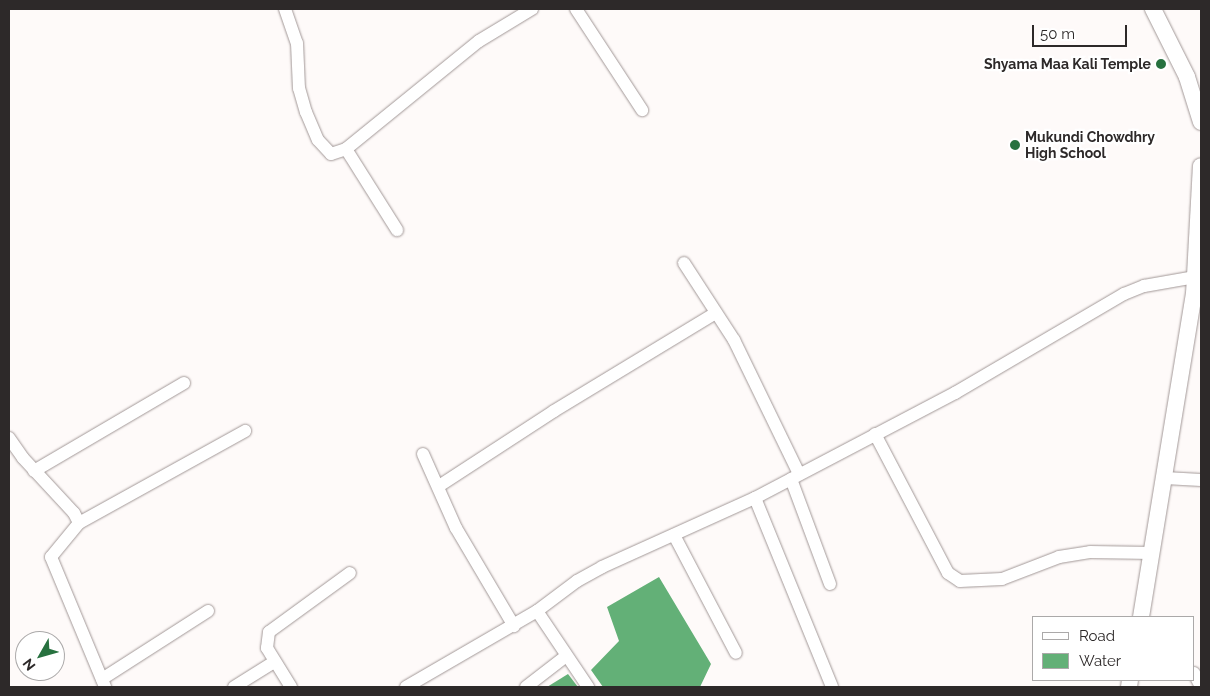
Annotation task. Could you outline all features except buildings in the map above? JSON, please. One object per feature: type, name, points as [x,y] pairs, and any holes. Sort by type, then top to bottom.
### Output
[{"type":"main road","points":[[1153,9],[1199,99],[1201,122]]},
{"type":"main road","points":[[1141,616],[1195,276],[1201,166]]},
{"type":"street","points":[[285,9],[297,43],[298,78],[306,112],[323,148],[331,154],[346,149],[479,41],[532,9]]},
{"type":"street","points":[[576,9],[642,110]]},
{"type":"street","points":[[346,149],[397,230]]},
{"type":"street","points":[[684,263],[734,340],[795,477],[830,584]]},
{"type":"street","points":[[406,687],[537,612],[577,581],[755,498],[955,393],[1124,294],[1144,286],[1195,276]]},
{"type":"street","points":[[440,486],[554,411],[716,313]]},
{"type":"street","points":[[34,471],[184,383]]},
{"type":"street","points":[[208,611],[104,683],[51,557],[79,523],[245,431]]},
{"type":"street","points":[[875,434],[948,573],[960,581],[1002,579],[1059,557],[1090,552],[1152,553]]},
{"type":"street","points":[[9,439],[34,471],[74,513],[79,523]]},
{"type":"street","points":[[423,454],[440,486],[456,528],[514,626]]},
{"type":"street","points":[[1164,478],[1201,480]]},
{"type":"street","points":[[755,498],[832,687]]},
{"type":"street","points":[[674,535],[736,653]]},
{"type":"street","points":[[291,687],[267,648],[269,632],[350,573]]},
{"type":"street","points":[[537,612],[565,657],[588,687]]},
{"type":"street","points":[[526,687],[565,657]]},
{"type":"street","points":[[234,687],[274,662]]},
{"type":"water","points":[[659,577],[711,664],[700,687],[603,687],[591,670],[619,641],[607,607]]},
{"type":"water","points":[[568,674],[578,687],[547,687]]},
{"type":"place","name":"Shyama Maa Kali Temple","points":[[1161,64]]},
{"type":"place","name":"Mukundi Chowdhry High School","points":[[1015,145]]}]
